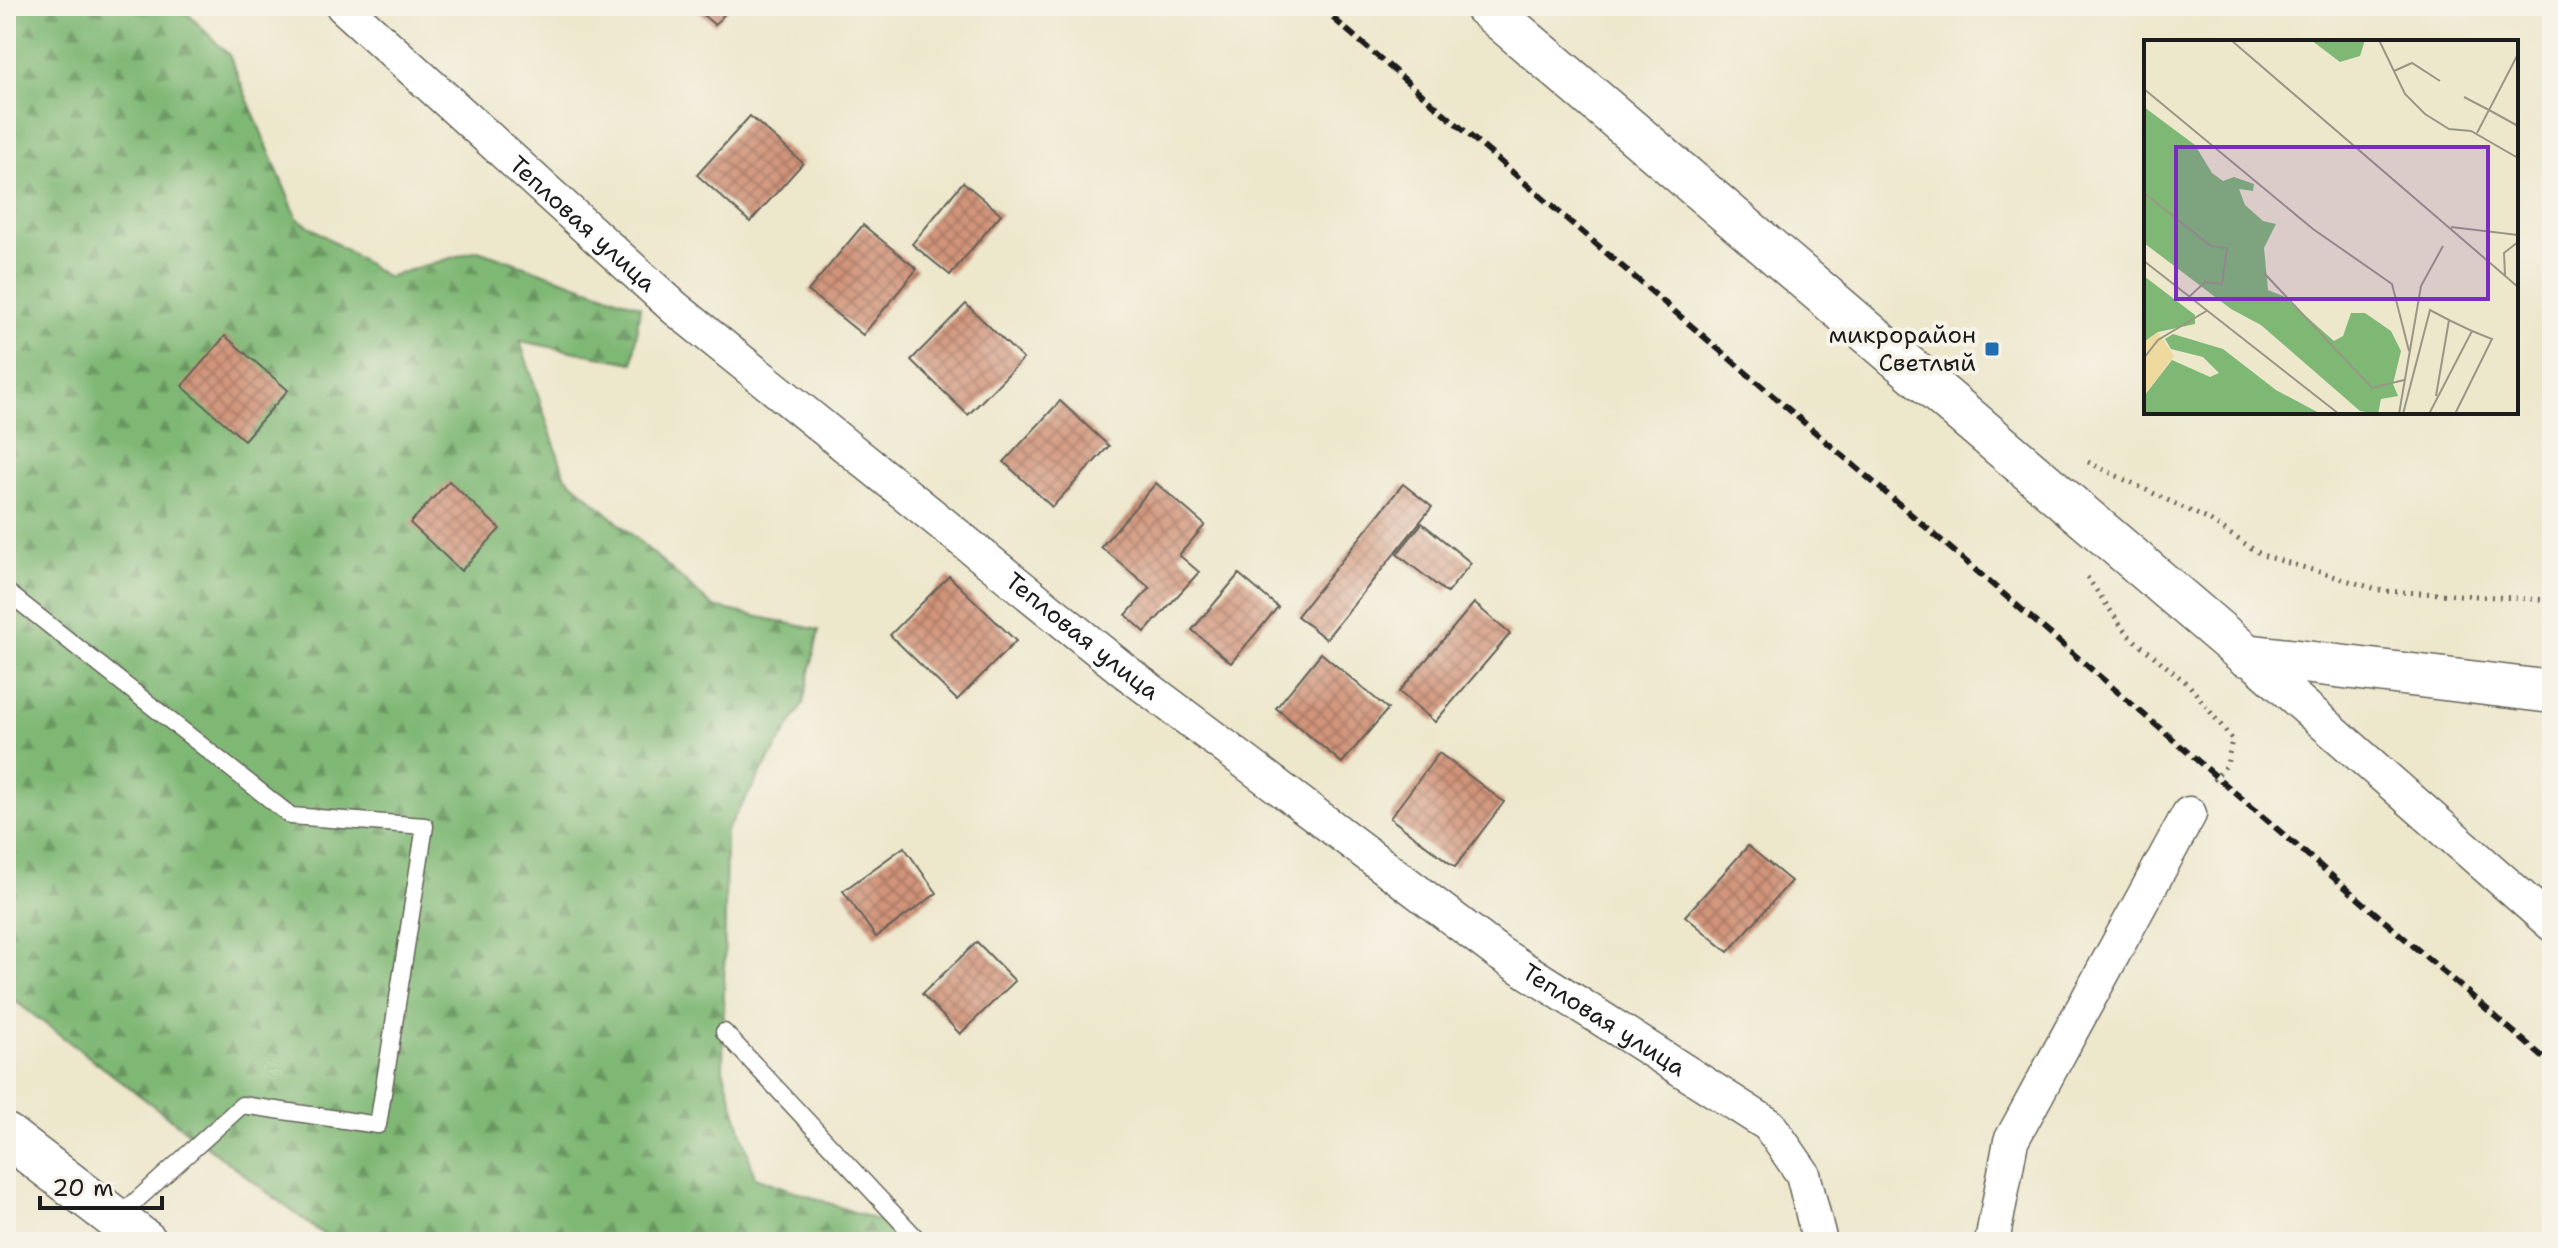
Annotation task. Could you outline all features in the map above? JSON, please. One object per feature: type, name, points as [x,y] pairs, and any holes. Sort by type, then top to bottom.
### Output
[{"type":"street","name":"Тепловая улица","points":[[343,6],[675,308],[1126,672],[1500,954],[1769,1125],[1803,1174],[1820,1242]]},
{"type":"street","points":[[1485,6],[2246,655],[2552,924]]},
{"type":"street","points":[[2246,655],[2552,692]]},
{"type":"street","points":[[1992,1242],[2011,1141],[2189,814]]},
{"type":"street","points":[[6,1135],[130,1230]]},
{"type":"lane","points":[[6,591],[291,816],[425,826],[378,1125],[242,1105],[130,1230]]},
{"type":"lane","points":[[724,1032],[920,1242]]},
{"type":"path","points":[[2082,459],[2209,520],[2262,555],[2277,560],[2383,591],[2552,600]]},
{"type":"path","points":[[2087,577],[2127,634],[2189,685],[2232,739],[2227,765],[2189,814]]},
{"type":"green space","points":[[6,6],[180,6],[229,55],[297,218],[387,277],[478,250],[640,306],[633,363],[520,341],[565,476],[714,607],[819,630],[803,704],[726,831],[723,1069],[755,1177],[882,1222],[901,1242],[333,1242],[6,994]]},
{"type":"building","points":[[692,6],[731,6],[715,25]]},
{"type":"building","points":[[750,116],[803,163],[750,222],[697,175]]},
{"type":"building","points":[[963,182],[1001,214],[950,275],[912,244]]},
{"type":"building","points":[[863,225],[917,269],[863,335],[808,291]]},
{"type":"building","points":[[966,304],[1023,359],[968,415],[911,360]]},
{"type":"building","points":[[225,336],[288,390],[244,440],[182,386]]},
{"type":"building","points":[[1060,401],[1109,446],[1052,507],[1004,462]]},
{"type":"building","points":[[449,481],[500,529],[461,571],[410,523]]},
{"type":"building","points":[[1156,483],[1205,525],[1179,555],[1199,572],[1145,632],[1126,615],[1150,588],[1101,547]]},
{"type":"building","points":[[1403,484],[1432,507],[1326,639],[1297,616]]},
{"type":"building","points":[[1422,523],[1471,563],[1447,593],[1397,554]]},
{"type":"building","points":[[1239,574],[1278,607],[1231,663],[1192,630]]},
{"type":"building","points":[[949,576],[1016,641],[957,700],[890,635]]},
{"type":"building","points":[[1474,603],[1510,634],[1435,722],[1399,692]]},
{"type":"building","points":[[1321,653],[1388,709],[1342,763],[1276,708]]},
{"type":"building","points":[[1439,753],[1504,802],[1455,867],[1390,818]]},
{"type":"building","points":[[1748,846],[1791,881],[1728,952],[1685,916]]},
{"type":"building","points":[[904,847],[937,893],[876,937],[843,891]]},
{"type":"building","points":[[977,942],[1015,981],[960,1034],[922,994]]},
{"type":"railway","points":[[1319,6],[2552,1065]]},
{"type":"place","name":"микрорайон Светлый","points":[[1992,349]]}]
